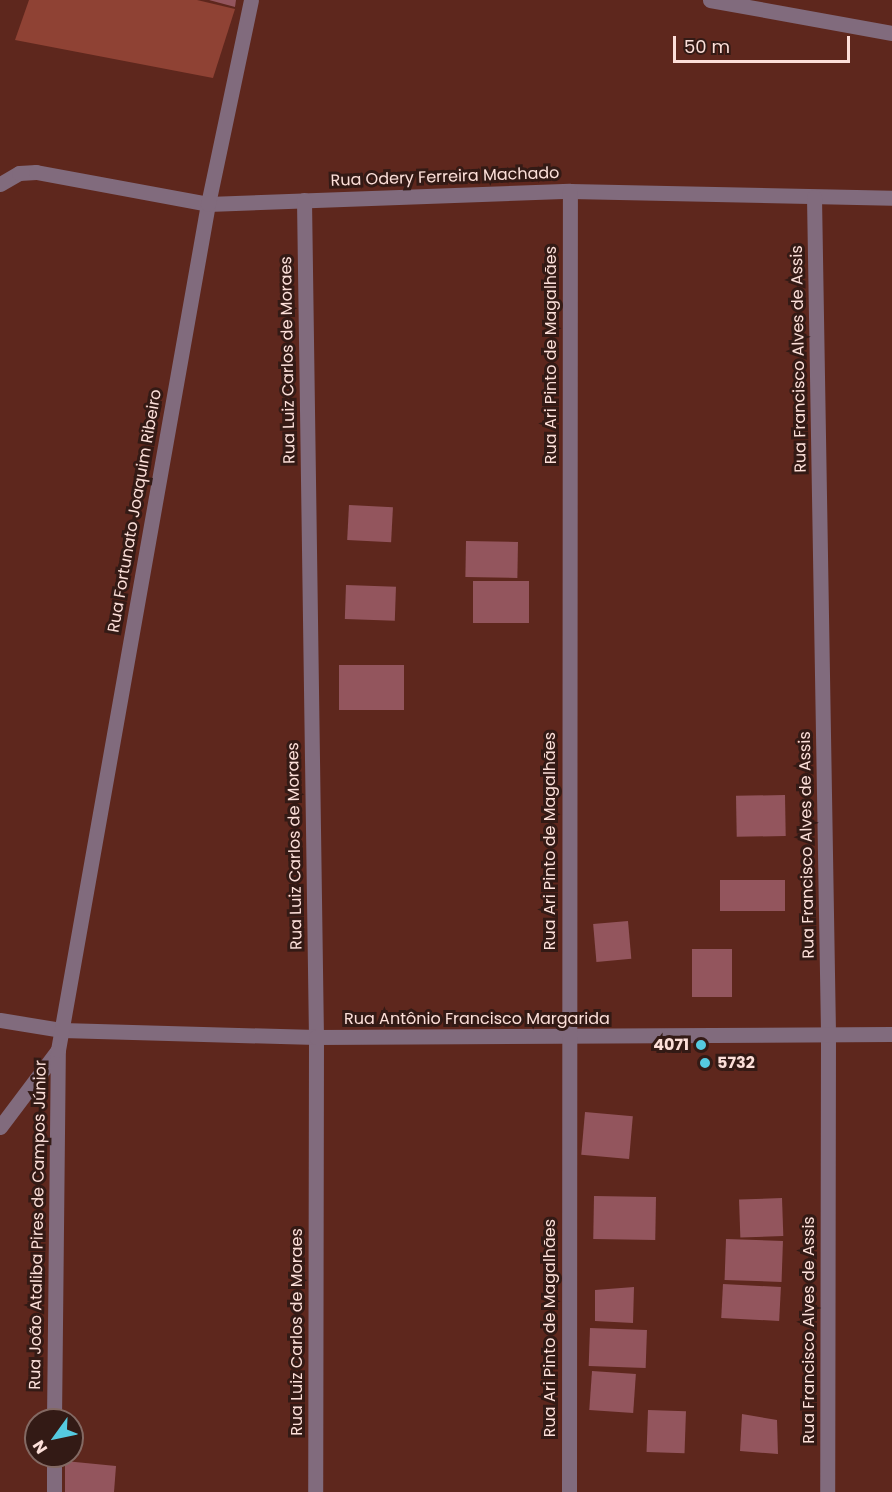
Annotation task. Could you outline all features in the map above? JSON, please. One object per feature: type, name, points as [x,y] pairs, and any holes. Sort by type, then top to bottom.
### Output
[{"type":"street","name":"Rua Fortunato Joaquim Ribeiro","points":[[62,1030],[208,204],[251,0]]},
{"type":"street","points":[[710,0],[892,33]]},
{"type":"street","name":"Rua Odery Ferreira Machado","points":[[2,182],[19,173],[36,172],[208,204],[570,191],[892,198]]},
{"type":"street","name":"Rua Ari Pinto de Magalhães","points":[[569,1492],[567,1036],[570,191]]},
{"type":"street","name":"Rua Francisco Alves de Assis","points":[[814,197],[828,1035],[827,1492]]},
{"type":"street","name":"Rua Luiz Carlos de Moraes","points":[[304,200],[316,1038],[315,1492]]},
{"type":"street","name":"Rua Antônio Francisco Margarida","points":[[0,1020],[62,1030],[316,1038],[892,1034]]},
{"type":"street","name":"Rua João Ataliba Pires de Campos Júnior","points":[[54,1408],[58,1050],[62,1030]]},
{"type":"street","points":[[0,1127],[58,1050]]},
{"type":"street","points":[[54,1468],[54,1492]]},
{"type":"shaded area","points":[[29,0],[197,0],[235,9],[213,78],[15,40]]},
{"type":"building","points":[[209,0],[236,0],[235,7]]},
{"type":"building","points":[[349,505],[393,507],[391,542],[347,540]]},
{"type":"building","points":[[466,541],[518,542],[517,578],[465,577]]},
{"type":"building","points":[[473,581],[529,581],[529,623],[473,623]]},
{"type":"building","points":[[346,585],[396,587],[395,621],[345,619]]},
{"type":"building","points":[[339,665],[404,665],[404,710],[339,710]]},
{"type":"building","points":[[785,795],[786,836],[737,837],[736,796]]},
{"type":"building","points":[[720,880],[785,880],[785,911],[720,911]]},
{"type":"building","points":[[628,921],[631,959],[596,962],[593,924]]},
{"type":"building","points":[[692,949],[732,949],[732,997],[692,997]]},
{"type":"building","points":[[585,1112],[633,1116],[629,1159],[581,1155]]},
{"type":"building","points":[[594,1196],[656,1197],[655,1240],[593,1239]]},
{"type":"building","points":[[782,1198],[783,1236],[740,1237],[739,1200]]},
{"type":"building","points":[[726,1239],[783,1241],[782,1282],[725,1280]]},
{"type":"building","points":[[723,1284],[781,1287],[779,1321],[721,1318]]},
{"type":"building","points":[[634,1287],[633,1323],[595,1321],[595,1290]]},
{"type":"building","points":[[590,1328],[647,1330],[646,1368],[589,1366]]},
{"type":"building","points":[[592,1371],[636,1374],[633,1413],[589,1410]]},
{"type":"building","points":[[648,1410],[686,1411],[685,1453],[647,1452]]},
{"type":"building","points":[[742,1414],[777,1420],[778,1454],[740,1451]]},
{"type":"building","points":[[84,1463],[116,1466],[114,1492],[65,1492],[65,1468],[84,1468]]},
{"type":"place","name":"4071","points":[[701,1045]]},
{"type":"place","name":"5732","points":[[705,1063]]}]
